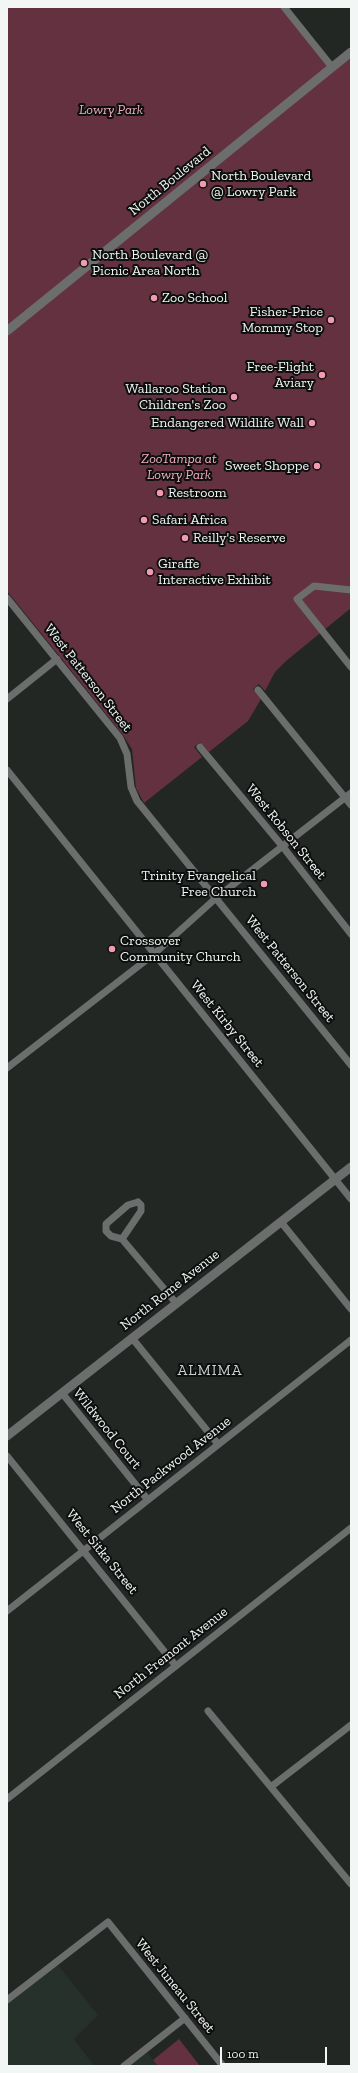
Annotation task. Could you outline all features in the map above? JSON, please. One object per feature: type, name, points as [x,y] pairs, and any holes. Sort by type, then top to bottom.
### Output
[{"type":"street","points":[[284,7],[332,67]]},
{"type":"street","name":"North Boulevard","points":[[7,331],[351,52]]},
{"type":"street","points":[[351,590],[314,586],[297,600],[351,666]]},
{"type":"street","name":"West Patterson Street","points":[[7,598],[120,738],[127,754],[131,786],[137,801],[351,1065]]},
{"type":"street","points":[[7,699],[57,659]]},
{"type":"street","points":[[258,690],[348,795],[351,805]]},
{"type":"street","name":"West Robson Street","points":[[200,747],[283,847],[351,934]]},
{"type":"street","name":"West Kirby Street","points":[[7,770],[351,1199]]},
{"type":"street","points":[[7,1068],[154,954],[216,898],[348,795]]},
{"type":"street","name":"North Rome Avenue","points":[[7,1436],[351,1167]]},
{"type":"street","points":[[122,1239],[142,1208],[138,1202],[128,1205],[106,1224],[106,1231],[111,1236],[122,1239],[176,1303]]},
{"type":"street","points":[[281,1222],[351,1309]]},
{"type":"street","points":[[132,1338],[218,1444]]},
{"type":"street","name":"North Packwood Avenue","points":[[7,1611],[351,1340]]},
{"type":"street","name":"Wildwood Court","points":[[62,1393],[148,1500]]},
{"type":"street","name":"West Sitka Street","points":[[7,1456],[176,1666]]},
{"type":"street","name":"North Fremont Avenue","points":[[7,1799],[351,1528]]},
{"type":"street","points":[[208,1711],[272,1786],[351,1884]]},
{"type":"street","points":[[272,1786],[351,1725]]},
{"type":"street","name":"West Juneau Street","points":[[7,2000],[108,1922],[223,2066]]},
{"type":"street","points":[[124,2066],[185,2018]]},
{"type":"shaded area","points":[[58,1965],[98,2015],[74,2039],[94,2066],[7,2066],[7,2004]]},
{"type":"shaded area","points":[[147,2052],[158,2066],[130,2066]]},
{"type":"green space","name":"Lowry Park","points":[[7,7],[285,7],[332,64],[7,326]]},
{"type":"green space","name":"ZooTampa at Lowry Park","points":[[351,57],[351,608],[286,661],[275,672],[265,691],[259,684],[253,689],[261,699],[248,721],[209,752],[200,742],[194,747],[202,757],[144,803],[136,788],[132,749],[123,735],[7,591],[7,336]]},
{"type":"green space","points":[[179,2039],[200,2066],[158,2066],[153,2060]]},
{"type":"place","name":"North Boulevard @ Lowry Park","points":[[203,184]]},
{"type":"place","name":"North Boulevard @ Picnic Area North","points":[[84,263]]},
{"type":"place","name":"Zoo School","points":[[154,298]]},
{"type":"place","name":"Fisher-Price Mommy Stop","points":[[331,320]]},
{"type":"place","name":"Free-Flight Aviary","points":[[322,375]]},
{"type":"place","name":"Wallaroo Station Children's Zoo","points":[[234,397]]},
{"type":"place","name":"Endangered Wildlife Wall","points":[[312,423]]},
{"type":"place","name":"Sweet Shoppe","points":[[317,466]]},
{"type":"place","name":"Restroom","points":[[160,493]]},
{"type":"place","name":"Safari Africa","points":[[144,520]]},
{"type":"place","name":"Reilly's Reserve","points":[[185,538]]},
{"type":"place","name":"Giraffe Interactive Exhibit","points":[[150,572]]},
{"type":"place","name":"Trinity Evangelical Free Church","points":[[264,884]]},
{"type":"place","name":"Crossover Community Church","points":[[112,949]]},
{"type":"district","name":"ALMIMA","points":[[210,1371]]}]
